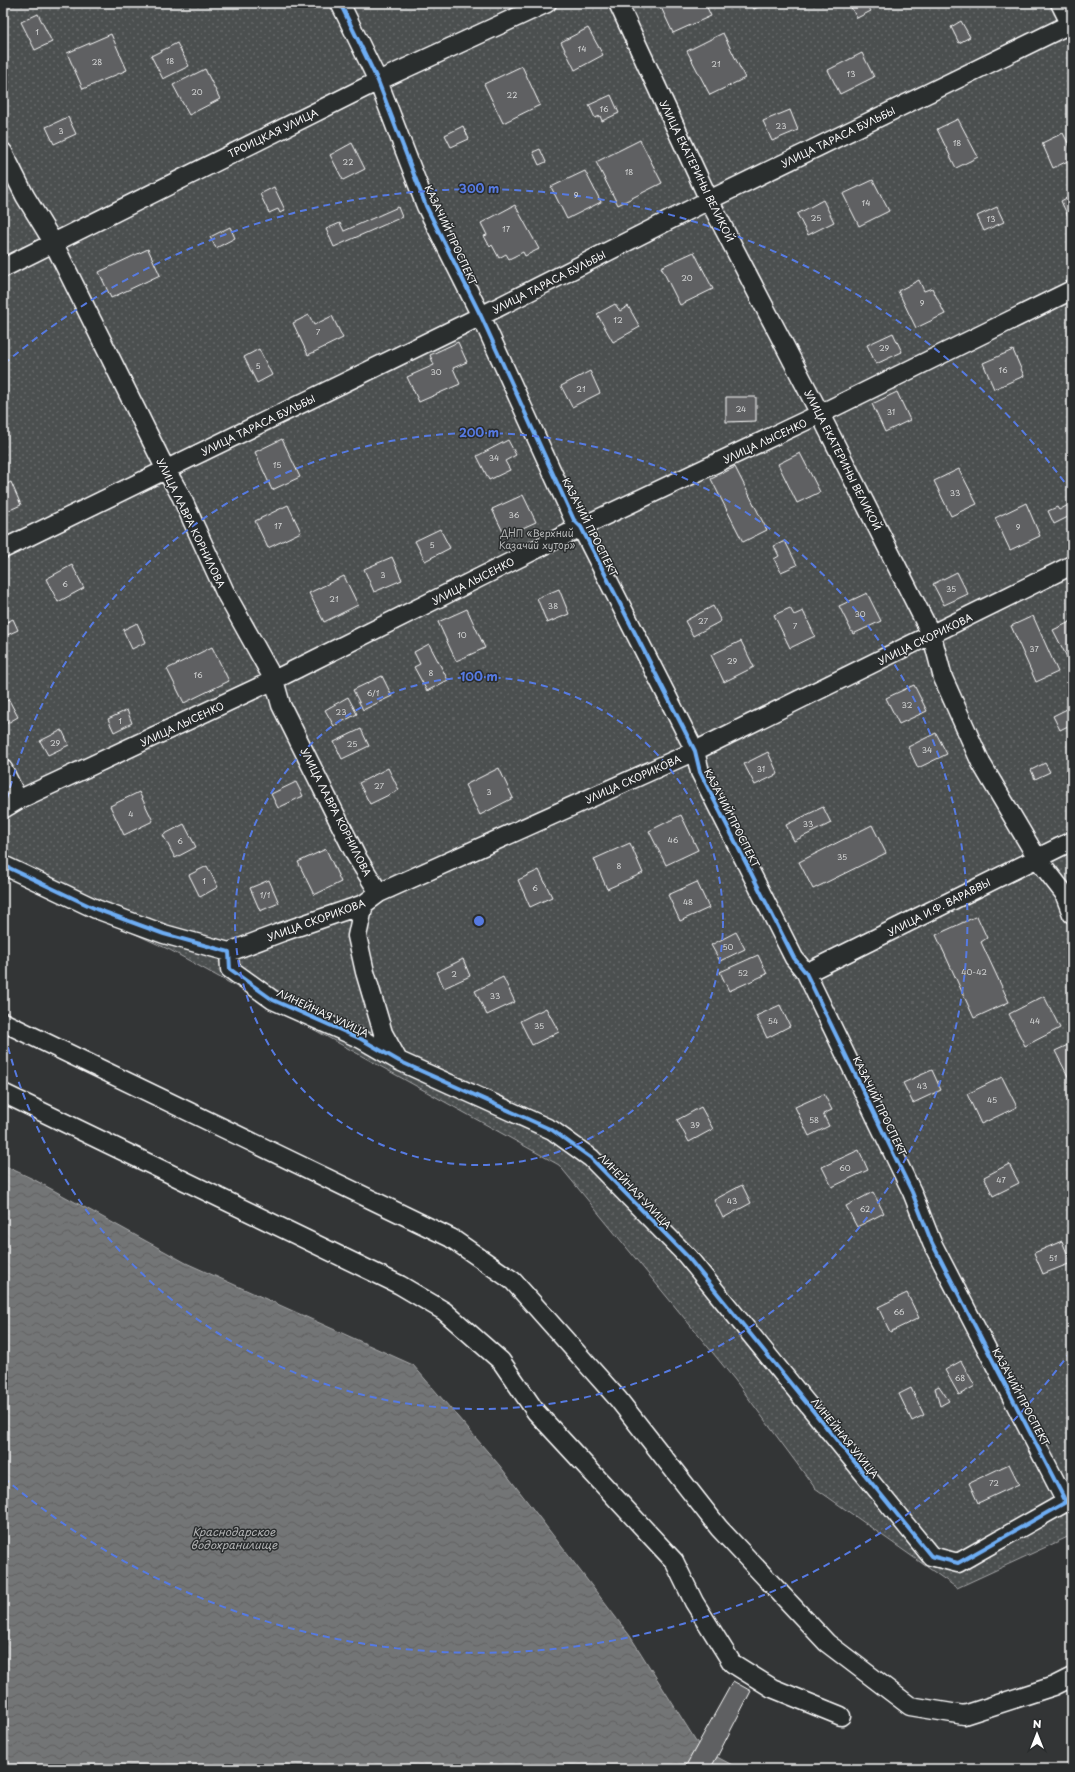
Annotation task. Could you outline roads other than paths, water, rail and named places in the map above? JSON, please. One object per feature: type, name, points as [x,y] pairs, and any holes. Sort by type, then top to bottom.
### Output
[{"type":"street","name":"КАЗАЧИЙ ПРОСПЕКТ","points":[[340,3],[378,80],[426,206],[481,316],[574,520],[581,527],[695,751],[700,772],[794,958],[806,973],[912,1192],[932,1243],[1069,1501]]},
{"type":"street","name":"ТРОИЦКАЯ УЛИЦА","points":[[3,268],[378,80],[546,3]]},
{"type":"street","name":"УЛИЦА ЕКАТЕРИНЫ ВЕЛИКОЙ","points":[[618,3],[709,200],[820,414],[932,636],[944,678],[981,763],[1037,858],[1064,893],[1072,914]]},
{"type":"street","points":[[1060,3],[1072,24]]},
{"type":"street","name":"УЛИЦА ТАРАСА БУЛЬБЫ","points":[[3,549],[481,316],[709,200],[1072,24]]},
{"type":"street","name":"УЛИЦА ЛАВРА КОРНИЛОВА","points":[[3,152],[25,196],[53,242],[166,470],[181,496],[225,592],[274,680],[281,705],[356,856],[379,893]]},
{"type":"street","name":"УЛИЦА ЛЫСЕНКО","points":[[10,805],[274,680],[581,527],[820,414],[1072,290]]},
{"type":"street","name":"УЛИЦА СКОРИКОВА","points":[[229,952],[364,904],[379,893],[695,751],[932,636],[1072,565]]},
{"type":"street","points":[[3,769],[10,805]]},
{"type":"street","name":"УЛИЦА И.Ф. ВАРАВВЫ","points":[[806,973],[1072,841]]},
{"type":"street","points":[[3,865],[96,909],[164,934],[229,952]]},
{"type":"street","points":[[364,904],[357,936],[365,972],[383,1033],[399,1062]]},
{"type":"street","name":"ЛИНЕЙНАЯ УЛИЦА","points":[[229,952],[230,969],[273,1000],[361,1039],[399,1062],[552,1130],[591,1158],[686,1256],[931,1556],[958,1563],[1069,1501]]},
{"type":"street","points":[[3,1022],[451,1238],[513,1282],[618,1399],[719,1528],[827,1643],[910,1706],[964,1715],[1054,1686],[1072,1677]]},
{"type":"street","points":[[3,1093],[400,1285],[444,1311],[501,1361],[536,1412],[674,1561],[694,1602],[732,1663],[772,1688],[841,1716]]},
{"type":"water","name":"Краснодарское водохранилище","points":[[3,1165],[33,1179],[186,1263],[413,1365],[500,1466],[630,1636],[698,1744],[684,1769],[3,1769]]},
{"type":"water","points":[[717,1757],[740,1769],[710,1769]]},
{"type":"park label","name":"ДНП «Верхний Казачий хутор»","points":[[537,538]]}]
